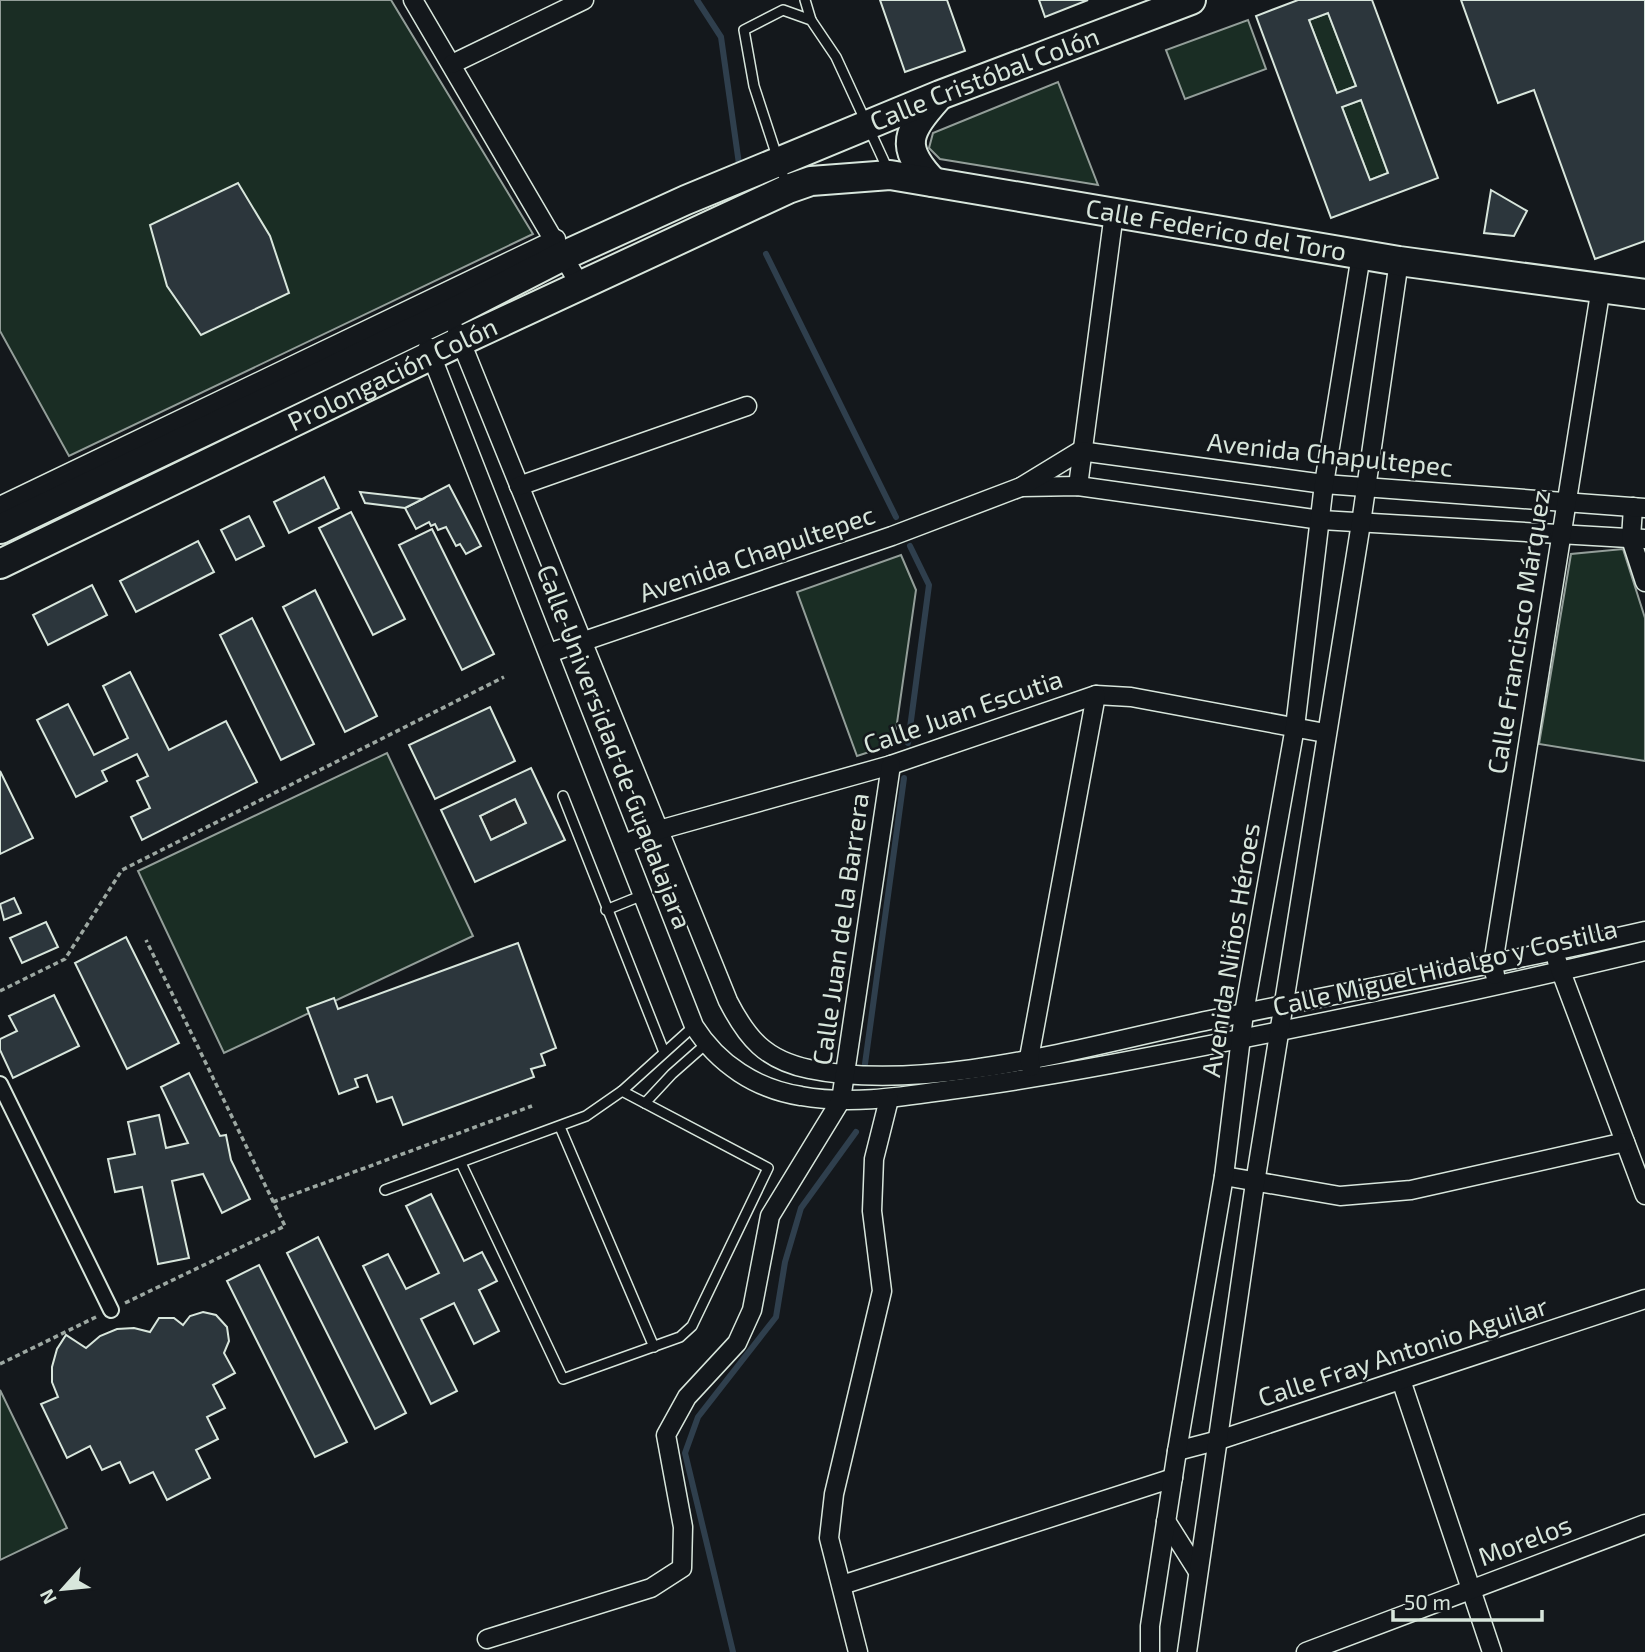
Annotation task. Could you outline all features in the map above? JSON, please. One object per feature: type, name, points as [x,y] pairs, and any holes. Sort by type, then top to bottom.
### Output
[{"type":"main road","name":"Calle Cristóbal Colón","points":[[779,160],[940,95],[1191,0]]},
{"type":"main road","points":[[933,182],[911,155],[909,140],[916,122],[940,95]]},
{"type":"main road","name":"Prolongación Colón","points":[[0,529],[450,314],[560,247],[779,160]]},
{"type":"main road","name":"Calle Federico del Toro","points":[[788,189],[811,181],[890,175],[1399,261],[1645,294]]},
{"type":"main road","name":"Prolongación Colón","points":[[0,564],[431,355],[788,189]]},
{"type":"street","points":[[413,0],[580,285]]},
{"type":"street","points":[[452,64],[584,0]]},
{"type":"street","points":[[1078,486],[1080,451],[1114,213]]},
{"type":"street","name":"Prolongación Colón","points":[[0,506],[560,247]]},
{"type":"street","name":"Avenida Niños Héroes","points":[[1150,1652],[1150,1626],[1166,1521],[1224,1176],[1244,1013],[1295,727],[1324,484],[1361,255]]},
{"type":"street","points":[[1187,1652],[1255,1182],[1325,733],[1361,523],[1399,261]]},
{"type":"street","name":"Calle Francisco Márquez","points":[[1497,985],[1493,964],[1601,287]]},
{"type":"street","name":"Calle Universidad de Guadalajara","points":[[450,314],[727,1001],[746,1035],[770,1054],[806,1069],[847,1074]]},
{"type":"street","name":"Calle Universidad de Guadalajara","points":[[420,328],[694,1026],[706,1044],[729,1067],[754,1081],[800,1096],[841,1100]]},
{"type":"street","points":[[519,486],[747,406]]},
{"type":"street","name":"Avenida Chapultepec","points":[[549,653],[892,536],[1020,487],[1080,451],[1324,484],[1639,508]]},
{"type":"street","name":"Avenida Chapultepec","points":[[1020,487],[1078,486],[1321,520],[1638,539]]},
{"type":"street","points":[[1639,508],[1638,539],[1645,582]]},
{"type":"street","points":[[1032,1079],[1030,1058],[1096,695]]},
{"type":"street","name":"Calle Juan Escutia","points":[[624,844],[659,830],[891,765],[1096,695],[1131,697],[1325,733]]},
{"type":"street","name":"Calle Juan de la Barrera","points":[[487,1639],[651,1588],[682,1568],[683,1527],[666,1436],[687,1398],[737,1343],[752,1310],[770,1216],[841,1100],[891,765]]},
{"type":"street","name":"Calle Miguel Hidalgo y Costilla","points":[[847,1074],[900,1077],[1030,1058],[1553,952],[1645,930]]},
{"type":"street","name":"Calle Miguel Hidalgo y Costilla","points":[[841,1100],[889,1099],[1032,1079],[1279,1033],[1645,950]]},
{"type":"street","points":[[1553,952],[1645,1195]]},
{"type":"street","points":[[0,1084],[111,1310]]},
{"type":"street","points":[[858,1652],[829,1538],[834,1494],[882,1291],[872,1211],[874,1159],[889,1099]]},
{"type":"street","points":[[1224,1176],[1340,1196],[1411,1190],[1625,1142]]},
{"type":"street","name":"Calle Fray Antonio Aguilar","points":[[1177,1451],[1219,1440],[1645,1299]]},
{"type":"street","points":[[1401,1380],[1492,1652]]},
{"type":"street","points":[[842,1585],[1173,1478]]},
{"type":"street","points":[[1166,1521],[1197,1570]]},
{"type":"street","name":"Morelos","points":[[1306,1652],[1645,1524]]},
{"type":"lane","points":[[805,0],[811,20],[836,57],[890,175]]},
{"type":"lane","points":[[788,189],[754,86],[744,30],[783,10],[811,20]]},
{"type":"lane","points":[[563,796],[664,1052]]},
{"type":"lane","points":[[606,910],[643,895]]},
{"type":"lane","points":[[385,1190],[586,1116],[622,1091],[694,1026]]},
{"type":"lane","points":[[645,1103],[706,1044]]},
{"type":"lane","points":[[460,1163],[563,1379],[680,1337],[692,1326],[768,1168],[622,1091]]},
{"type":"lane","points":[[560,1127],[654,1347]]},
{"type":"path","points":[[0,991],[65,959],[122,870],[505,677]]},
{"type":"path","points":[[0,1364],[285,1226],[146,940]]},
{"type":"path","points":[[273,1202],[532,1106]]},
{"type":"green space","points":[[0,0],[391,0],[533,234],[69,456],[0,331]]},
{"type":"green space","points":[[1328,13],[1356,86],[1337,93],[1309,20]]},
{"type":"green space","points":[[1248,20],[1266,69],[1185,99],[1166,50]]},
{"type":"green space","points":[[1058,82],[1098,185],[940,159],[929,148],[933,133]]},
{"type":"green space","points":[[1361,100],[1388,173],[1370,180],[1342,107]]},
{"type":"green space","points":[[1623,549],[1645,618],[1645,761],[1539,744],[1571,554]]},
{"type":"green space","points":[[901,555],[916,590],[894,744],[857,756],[797,592]]},
{"type":"green space","points":[[387,753],[473,936],[224,1053],[138,871]]},
{"type":"green space","points":[[0,1390],[67,1528],[0,1560]]},
{"type":"shaded area","points":[[515,799],[526,823],[491,840],[480,816]]},
{"type":"building","points":[[880,0],[947,0],[965,51],[905,72]]},
{"type":"building","points":[[1039,0],[1088,0],[1045,17]]},
{"type":"building","points":[[1298,0],[1372,0],[1438,178],[1331,218],[1256,16]],"holes":[[[1328,13],[1356,86],[1337,93],[1309,20]],[[1361,100],[1388,173],[1370,180],[1342,107]]]},
{"type":"building","points":[[1461,0],[1645,0],[1645,241],[1595,259],[1534,90],[1498,103]]},
{"type":"building","points":[[238,183],[270,236],[289,293],[201,335],[167,286],[150,225]]},
{"type":"building","points":[[1491,190],[1527,211],[1514,236],[1484,233]]},
{"type":"building","points":[[324,477],[339,508],[289,533],[274,502]]},
{"type":"building","points":[[449,485],[481,546],[466,554],[460,544],[456,546],[446,527],[438,530],[435,524],[431,526],[429,522],[416,529],[405,508]]},
{"type":"building","points":[[360,492],[423,499],[405,508],[365,503]]},
{"type":"building","points":[[351,512],[405,619],[373,635],[319,528]]},
{"type":"building","points":[[249,516],[264,546],[236,560],[221,530]]},
{"type":"building","points":[[432,529],[494,654],[462,670],[399,545]]},
{"type":"building","points":[[198,541],[214,572],[136,612],[120,581]]},
{"type":"building","points":[[92,585],[107,615],[48,645],[33,615]]},
{"type":"building","points":[[315,590],[377,716],[345,732],[283,607]]},
{"type":"building","points":[[252,618],[314,744],[281,760],[220,635]]},
{"type":"building","points":[[130,672],[169,750],[226,721],[257,782],[142,840],[131,817],[150,808],[137,781],[148,776],[137,754],[102,771],[107,781],[76,797],[37,720],[68,704],[94,755],[128,738],[103,686]]},
{"type":"building","points":[[490,707],[515,761],[435,799],[409,745]]},
{"type":"building","points":[[531,768],[565,840],[475,882],[441,810]],"holes":[[[515,799],[526,823],[491,840],[480,816]]]},
{"type":"building","points":[[0,771],[33,838],[0,854]]},
{"type":"building","points":[[14,898],[21,913],[4,920],[0,904]]},
{"type":"building","points":[[46,922],[58,947],[22,963],[10,938]]},
{"type":"building","points":[[126,937],[179,1043],[127,1069],[75,963]]},
{"type":"building","points":[[518,943],[556,1048],[541,1054],[545,1065],[531,1069],[534,1077],[403,1125],[392,1097],[377,1102],[367,1075],[355,1079],[358,1087],[339,1094],[307,1008],[334,998],[338,1009]]},
{"type":"building","points":[[54,995],[79,1046],[13,1078],[0,1050],[0,1039],[17,1031],[9,1016]]},
{"type":"building","points":[[189,1073],[220,1136],[226,1135],[231,1160],[250,1199],[222,1213],[203,1174],[172,1181],[189,1258],[158,1264],[142,1187],[115,1192],[108,1159],[135,1154],[128,1122],[159,1115],[166,1148],[188,1143],[161,1087]]},
{"type":"building","points":[[431,1194],[464,1261],[482,1252],[497,1281],[479,1290],[499,1331],[474,1344],[454,1303],[421,1319],[457,1391],[431,1404],[363,1266],[388,1254],[406,1289],[439,1273],[406,1206]]},
{"type":"building","points":[[318,1237],[406,1413],[375,1429],[287,1253]]},
{"type":"building","points":[[259,1265],[347,1442],[315,1457],[227,1281]]},
{"type":"building","points":[[203,1312],[216,1315],[227,1327],[229,1341],[224,1353],[235,1373],[213,1385],[225,1408],[207,1417],[218,1439],[196,1450],[210,1478],[167,1500],[153,1472],[130,1483],[120,1462],[102,1470],[90,1446],[67,1458],[41,1404],[58,1397],[52,1382],[52,1367],[57,1349],[66,1335],[86,1348],[100,1336],[117,1329],[134,1328],[150,1332],[159,1318],[174,1318],[183,1325],[190,1316]]},
{"type":"waterway","points":[[697,0],[721,37],[739,164]]},
{"type":"waterway","points":[[766,254],[896,517]]},
{"type":"waterway","points":[[908,743],[929,585],[910,546]]},
{"type":"waterway","points":[[865,1064],[904,778]]},
{"type":"waterway","points":[[733,1652],[685,1453],[698,1417],[776,1317],[785,1262],[801,1208],[856,1132]]}]
